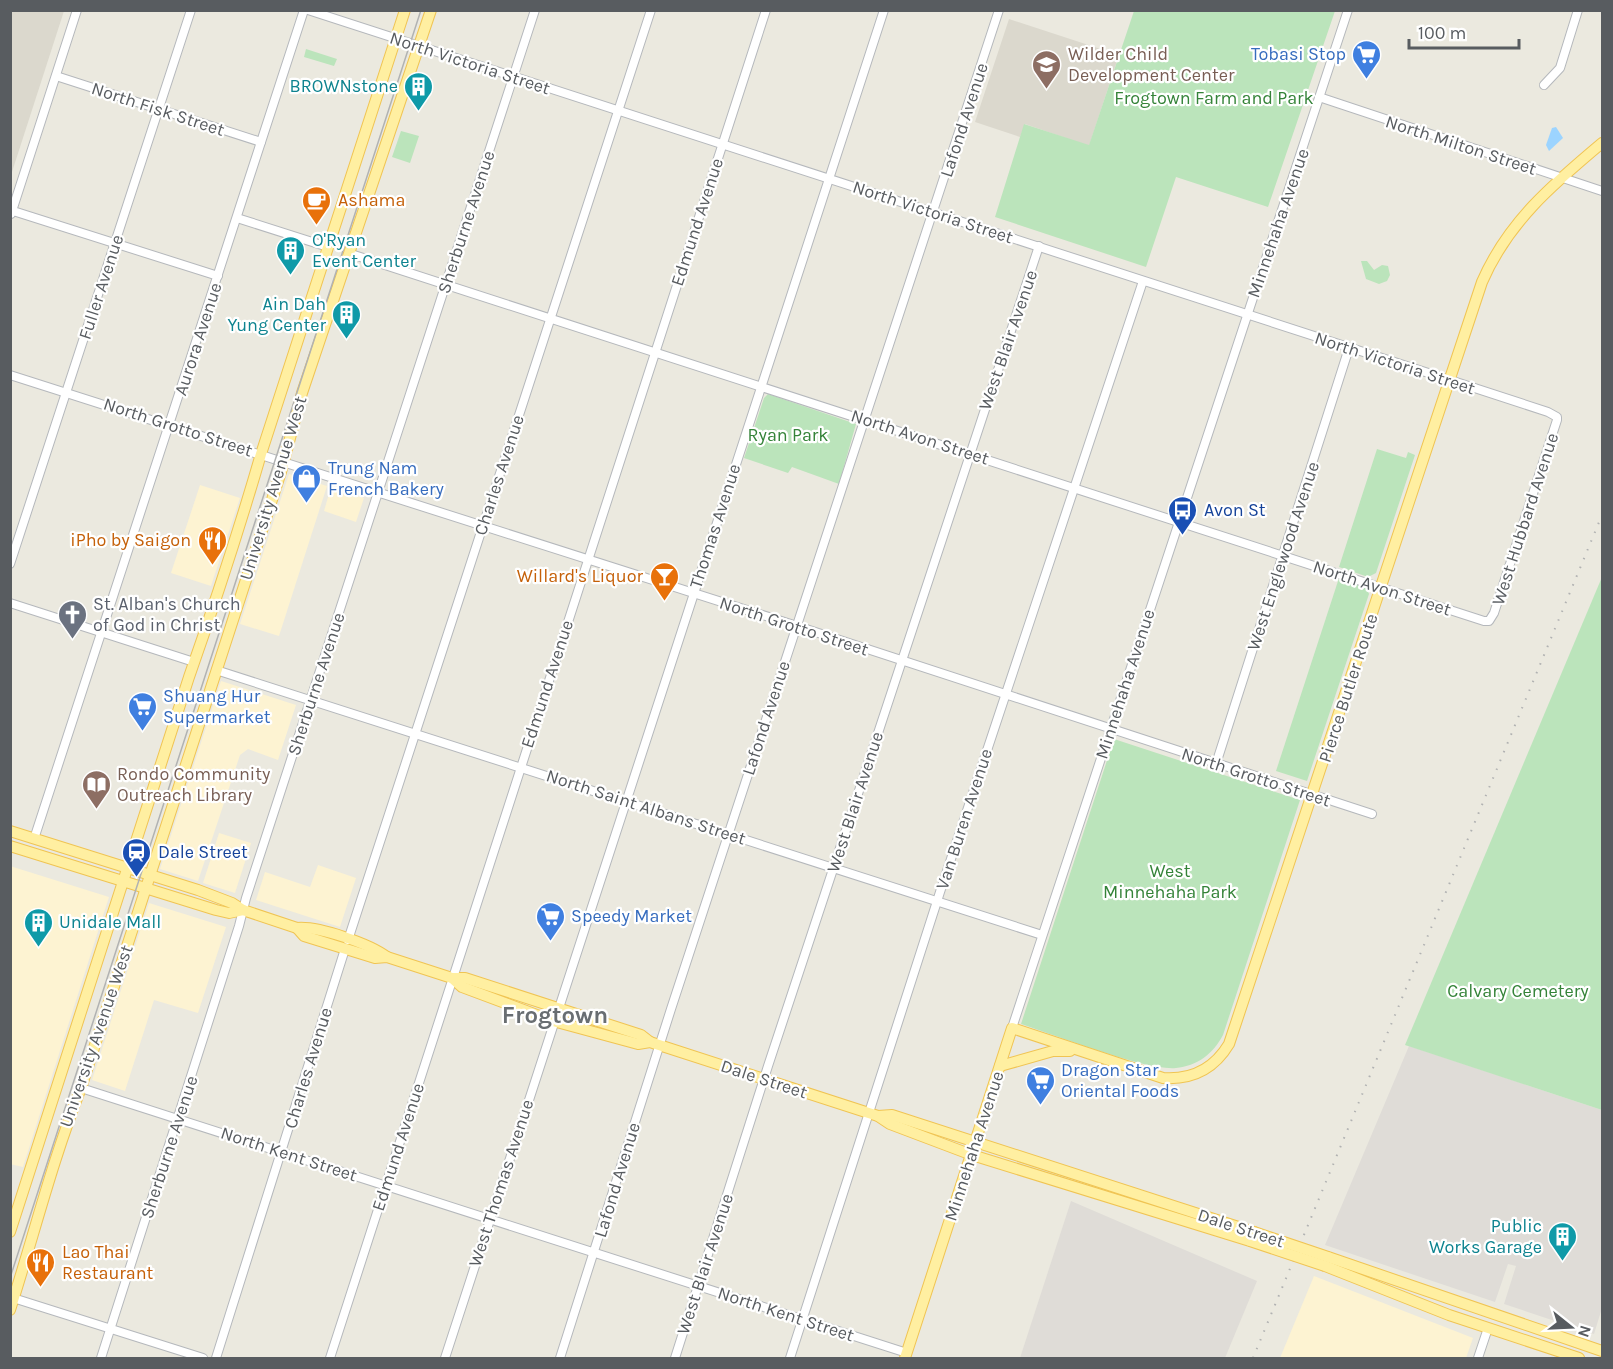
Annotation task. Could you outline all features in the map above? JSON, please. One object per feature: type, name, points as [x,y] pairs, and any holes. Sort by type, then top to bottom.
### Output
[{"type":"main road","name":"University Avenue West","points":[[10,1232],[126,868],[243,522],[261,454],[405,10]]},
{"type":"main road","name":"University Avenue West","points":[[10,1310],[31,1234],[81,1088],[284,462],[302,393],[351,254],[431,10]]},
{"type":"main road","name":"Pierce Butler Route","points":[[1012,1028],[1151,1076],[1174,1079],[1194,1075],[1219,1059],[1232,1036],[1482,282],[1496,253],[1525,213],[1560,178],[1602,143]]},
{"type":"main road","name":"Dale Street","points":[[10,831],[198,890],[232,903],[243,910],[297,928],[304,936],[377,950],[387,957],[452,978],[465,978],[641,1035],[654,1044],[873,1114],[890,1124],[972,1155],[1252,1237]]},
{"type":"main road","name":"Dale Street","points":[[10,846],[229,913],[243,910]]},
{"type":"main road","name":"Dale Street","points":[[452,978],[462,987],[553,1021],[638,1044],[654,1044]]},
{"type":"main road","name":"Minnehaha Avenue","points":[[906,1356],[1012,1028]]},
{"type":"main road","points":[[1000,1066],[1053,1051],[1077,1051]]},
{"type":"main road","name":"Dale Street","points":[[873,1114],[892,1115],[976,1142],[1598,1353]]},
{"type":"main road","name":"Dale Street","points":[[1326,1261],[1488,1328],[1579,1359]]},
{"type":"street","points":[[77,10],[11,212],[218,276]]},
{"type":"street","name":"Fuller Avenue","points":[[10,564],[191,10]]},
{"type":"street","name":"North Victoria Street","points":[[306,10],[1039,246],[1557,417]]},
{"type":"street","name":"Aurora Avenue","points":[[34,839],[306,10]]},
{"type":"street","name":"Sherburne Avenue","points":[[101,1359],[243,910],[535,10]]},
{"type":"street","name":"Charles Avenue","points":[[216,1359],[415,733],[651,10]]},
{"type":"street","name":"Edmund Avenue","points":[[330,1359],[766,10]]},
{"type":"street","name":"Thomas Avenue","points":[[557,1008],[884,10]]},
{"type":"street","name":"Lafond Avenue","points":[[560,1359],[595,1253],[654,1044],[729,833],[999,10]]},
{"type":"street","name":"Minnehaha Avenue","points":[[1012,1028],[1348,10]]},
{"type":"street","points":[[1544,85],[1560,68],[1578,10]]},
{"type":"street","name":"North Fisk Street","points":[[56,76],[261,142]]},
{"type":"street","name":"North Milton Street","points":[[1319,98],[1602,191]]},
{"type":"street","points":[[237,218],[328,247]]},
{"type":"street","name":"West Blair Avenue","points":[[675,1359],[764,1079],[1039,246]]},
{"type":"street","name":"North Avon Street","points":[[351,254],[1489,621]]},
{"type":"street","name":"Van Buren Avenue","points":[[790,1359],[873,1114],[937,901],[1143,280]]},
{"type":"street","name":"West Englewood Avenue","points":[[1216,764],[1349,348]]},
{"type":"street","name":"North Grotto Street","points":[[10,375],[797,626],[1371,814]]},
{"type":"street","name":"West Hubbard Avenue","points":[[1489,621],[1494,613],[1557,417]]},
{"type":"street","points":[[10,603],[194,662]]},
{"type":"street","name":"North Saint Albans Street","points":[[216,670],[1042,935]]},
{"type":"street","name":"West Thomas Avenue","points":[[445,1359],[557,1008]]},
{"type":"street","name":"North Kent Street","points":[[81,1088],[699,1286],[906,1356]]},
{"type":"street","points":[[12,1297],[203,1359]]},
{"type":"street","points":[[1478,1359],[1488,1328]]},
{"type":"shaded area","points":[[11,11],[64,11],[11,175]]},
{"type":"shaded area","name":"Wilder Child Development Center","points":[[1009,19],[1119,55],[1089,146],[1025,124],[1020,137],[975,122]]},
{"type":"shaded area","points":[[289,474],[327,486],[279,636],[240,624]]},
{"type":"shaded area","points":[[200,485],[240,498],[211,586],[171,573]]},
{"type":"shaded area","points":[[331,487],[364,498],[356,522],[324,511]]},
{"type":"shaded area","points":[[221,681],[296,705],[278,760],[248,749],[240,755],[198,881],[160,869]]},
{"type":"shaded area","points":[[219,833],[251,843],[235,893],[203,883]]},
{"type":"shaded area","points":[[318,865],[356,878],[340,927],[256,900],[265,872],[310,887]]},
{"type":"shaded area","points":[[10,866],[109,897],[23,1167],[10,1164]]},
{"type":"shaded area","points":[[149,903],[226,927],[198,1013],[154,1000],[125,1091],[92,1080]]},
{"type":"shaded area","points":[[1409,1046],[1602,1110],[1602,1308],[1594,1334],[1504,1304],[1516,1266],[1508,1264],[1495,1302],[1325,1245]]},
{"type":"shaded area","points":[[1071,1201],[1257,1281],[1225,1358],[1020,1358]]},
{"type":"shaded area","points":[[1314,1276],[1473,1338],[1466,1358],[1280,1358]]},
{"type":"green space","name":"Frogtown Farm and Park","points":[[1134,11],[1335,11],[1268,207],[1176,177],[1146,267],[995,217],[1024,124],[1089,145]]},
{"type":"green space","points":[[306,49],[337,59],[334,66],[304,57]]},
{"type":"green space","points":[[401,131],[419,136],[410,163],[392,157]]},
{"type":"green space","points":[[1361,261],[1367,261],[1374,270],[1382,265],[1388,266],[1390,275],[1387,281],[1379,284],[1366,279]]},
{"type":"green space","name":"Ryan Park","points":[[768,394],[856,424],[839,484],[792,467],[788,473],[744,458],[764,398]]},
{"type":"green space","points":[[1377,449],[1406,458],[1408,452],[1415,455],[1376,573],[1368,577],[1339,567]]},
{"type":"green space","name":"Calvary Cemetery","points":[[1602,577],[1602,1110],[1405,1045]]},
{"type":"green space","points":[[1339,578],[1367,588],[1369,594],[1307,781],[1276,771]]},
{"type":"green space","name":"West Minnehaha Park","points":[[1114,739],[1300,800],[1223,1035],[1204,1058],[1184,1067],[1144,1064],[1021,1024]]},
{"type":"water","points":[[1556,127],[1563,138],[1549,151],[1546,145],[1552,128]]},
{"type":"tram line","points":[[10,1278],[421,10]]},
{"type":"railway","points":[[1253,1358],[1602,515]]},
{"type":"place","name":"Tobasi Stop","points":[[1367,80]]},
{"type":"place","name":"Wilder Child Development Center","points":[[1047,90]]},
{"type":"place","name":"BROWNstone","points":[[419,112]]},
{"type":"place","name":"Ashama","points":[[317,226]]},
{"type":"place","name":"O'Ryan Event Center","points":[[291,276]]},
{"type":"place","name":"Ain Dah Yung Center","points":[[347,340]]},
{"type":"place","name":"Trung Nam French Bakery","points":[[307,504]]},
{"type":"place","name":"Avon St","points":[[1183,536]]},
{"type":"place","name":"iPho by Saigon","points":[[212,566]]},
{"type":"place","name":"Willard's Liquor","points":[[664,602]]},
{"type":"place","name":"St. Alban's Church of God in Christ","points":[[72,640]]},
{"type":"place","name":"Shuang Hur Supermarket","points":[[142,732]]},
{"type":"place","name":"Rondo Community Outreach Library","points":[[96,810]]},
{"type":"place","name":"Dale Street","points":[[137,878]]},
{"type":"place","name":"Speedy Market","points":[[550,942]]},
{"type":"place","name":"Unidale Mall","points":[[38,948]]},
{"type":"place","name":"Dragon Star Oriental Foods","points":[[1040,1106]]},
{"type":"place","name":"Public Works Garage","points":[[1563,1262]]},
{"type":"place","name":"Lao Thai Restaurant","points":[[41,1288]]},
{"type":"district","name":"Frogtown","points":[[555,1015]]}]
